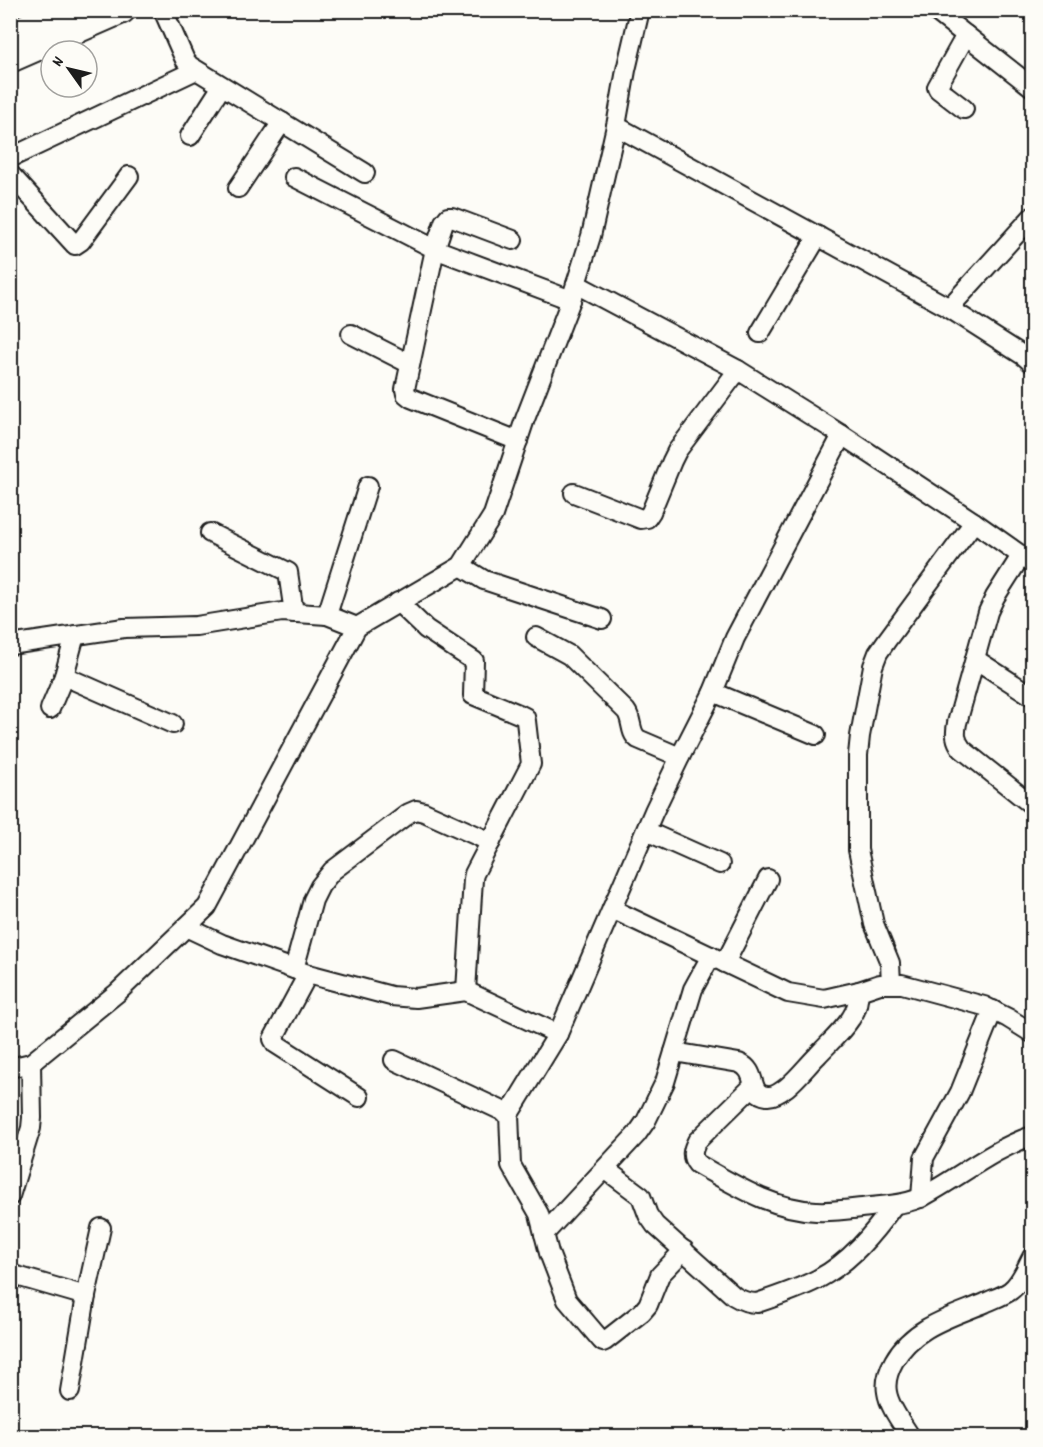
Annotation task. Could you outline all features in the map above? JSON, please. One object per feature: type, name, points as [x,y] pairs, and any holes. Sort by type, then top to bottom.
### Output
[{"type":"highway","points":[[10,34],[65,10]]},
{"type":"highway","points":[[10,60],[122,10]]},
{"type":"street","points":[[163,10],[185,60],[196,70],[365,173]]},
{"type":"street","points":[[10,1068],[31,1063],[117,993],[207,907],[357,627],[461,566],[493,515],[591,236],[640,10]]},
{"type":"street","points":[[934,10],[1032,87]]},
{"type":"street","points":[[964,109],[938,87],[966,35]]},
{"type":"street","points":[[10,158],[196,70]]},
{"type":"street","points":[[190,136],[222,86]]},
{"type":"street","points":[[238,188],[282,122]]},
{"type":"street","points":[[616,126],[949,308],[1032,363]]},
{"type":"street","points":[[10,174],[75,245],[81,241],[129,176]]},
{"type":"street","points":[[294,177],[435,249],[573,292],[738,370],[842,435],[974,522],[1027,560],[995,597],[991,605],[955,734],[962,749],[1032,805]]},
{"type":"street","points":[[513,240],[452,218],[448,217],[444,222],[435,249],[405,389],[406,394],[411,398],[518,441]]},
{"type":"street","points":[[949,308],[1032,217]]},
{"type":"street","points":[[760,333],[818,236]]},
{"type":"street","points":[[351,334],[410,364]]},
{"type":"street","points":[[574,493],[641,519],[647,518],[677,451],[738,370]]},
{"type":"street","points":[[684,1250],[660,1275],[648,1305],[642,1312],[603,1342],[567,1300],[549,1253],[539,1214],[511,1165],[509,1114],[558,1034],[646,831],[713,692],[735,638],[842,435]]},
{"type":"street","points":[[327,615],[368,486]]},
{"type":"street","points":[[891,983],[890,963],[874,924],[858,850],[858,754],[870,679],[878,653],[974,522]]},
{"type":"street","points":[[210,533],[288,572],[294,613]]},
{"type":"street","points":[[461,566],[484,580],[602,619]]},
{"type":"street","points":[[398,602],[429,631],[474,661],[473,695],[521,715],[526,721],[531,764],[473,879],[466,991]]},
{"type":"street","points":[[10,645],[124,628],[196,626],[282,612],[327,615],[357,627]]},
{"type":"street","points":[[50,709],[64,676],[75,635]]},
{"type":"street","points":[[536,637],[569,655],[626,711],[634,736],[680,757]]},
{"type":"street","points":[[975,659],[1032,696]]},
{"type":"street","points":[[64,676],[173,724]]},
{"type":"street","points":[[713,692],[816,735]]},
{"type":"street","points":[[359,1097],[273,1040],[301,971],[313,900],[320,886],[333,871],[416,810],[491,842]]},
{"type":"street","points":[[646,831],[720,864]]},
{"type":"street","points":[[544,1234],[641,1129],[665,1082],[693,989],[718,959],[768,879]]},
{"type":"street","points":[[612,909],[776,988],[799,996],[824,999],[880,984],[902,984],[993,1010],[1032,1033]]},
{"type":"street","points":[[186,927],[222,944],[301,971],[391,996],[416,998],[466,991],[558,1034]]},
{"type":"street","points":[[674,1052],[739,1063],[745,1066],[751,1075],[757,1092],[768,1097],[789,1086],[852,1017],[856,1010],[859,991]]},
{"type":"street","points":[[921,1198],[924,1158],[964,1082],[993,1010]]},
{"type":"street","points":[[394,1060],[509,1114]]},
{"type":"street","points":[[10,1196],[31,1128],[31,1063]]},
{"type":"street","points":[[753,1086],[698,1141],[694,1148],[694,1160],[697,1164],[753,1195],[769,1202],[802,1210],[831,1211],[894,1205],[921,1198],[1010,1145],[1032,1136]]},
{"type":"street","points":[[605,1169],[641,1196],[652,1221],[741,1301],[758,1303],[829,1273],[863,1245],[894,1205]]},
{"type":"street","points":[[70,1392],[86,1296],[101,1228]]},
{"type":"street","points":[[910,1437],[887,1393],[886,1381],[897,1356],[904,1346],[926,1328],[1009,1292],[1022,1276],[1032,1257]]},
{"type":"street","points":[[10,1274],[86,1296]]}]
